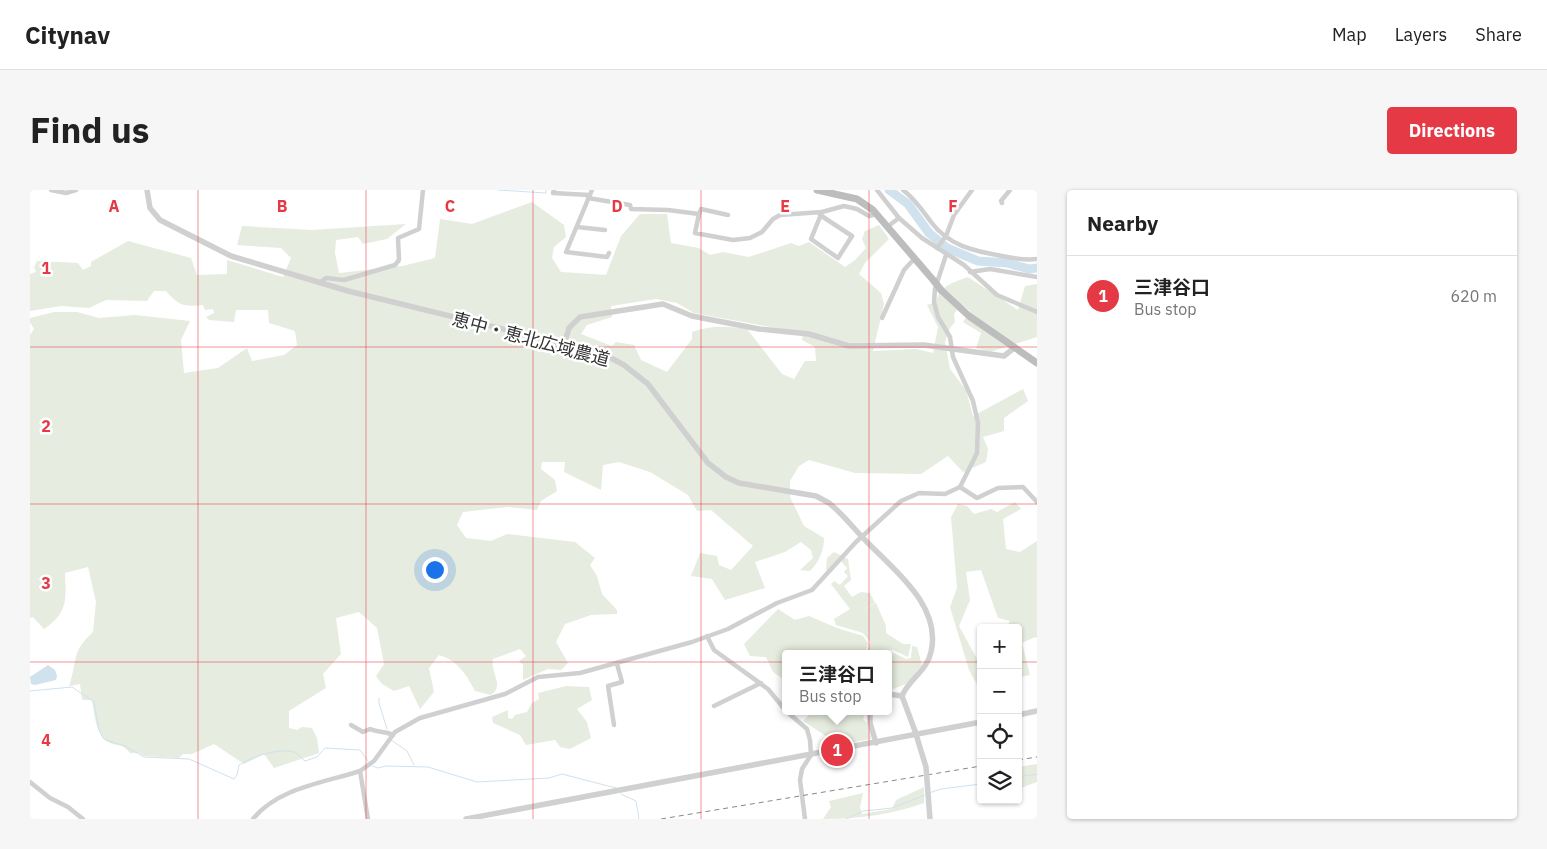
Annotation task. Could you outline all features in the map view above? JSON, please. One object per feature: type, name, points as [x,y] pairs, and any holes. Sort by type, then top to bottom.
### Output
[{"type":"main road","points":[[817,190],[856,199],[876,214],[941,290],[970,316],[1037,363]]},
{"type":"street","points":[[51,190],[66,193],[76,190]]},
{"type":"street","name":"恵中・恵北広域農道","points":[[147,190],[148,204],[153,213],[170,226],[231,256],[319,284],[564,344],[611,358],[641,377],[663,402],[708,463],[726,478],[739,484],[816,496],[835,508],[916,594],[926,610],[933,644],[929,658],[902,696]]},
{"type":"street","points":[[319,284],[326,278],[344,280],[395,265],[399,260],[398,238],[419,229],[423,190]]},
{"type":"street","points":[[554,190],[553,193],[590,194],[630,205],[631,209],[668,210],[699,214]]},
{"type":"street","points":[[877,190],[899,218],[922,238],[964,265],[997,295],[1037,312]]},
{"type":"street","points":[[903,190],[915,199],[946,237],[971,251],[1022,260],[1037,258]]},
{"type":"street","points":[[938,247],[946,237],[954,215],[972,190]]},
{"type":"street","points":[[1002,203],[1001,201],[1010,190]]},
{"type":"street","points":[[590,194],[578,227],[566,252],[608,257],[609,253]]},
{"type":"street","points":[[728,214],[701,208],[695,233],[743,240],[756,237],[773,219],[780,215],[821,214],[844,206],[857,209],[869,216],[876,214]]},
{"type":"street","points":[[821,214],[852,236],[838,258],[811,239],[821,214]]},
{"type":"street","points":[[888,227],[899,218]]},
{"type":"street","points":[[578,227],[605,230]]},
{"type":"street","points":[[253,819],[262,808],[284,795],[360,771],[374,761],[399,728],[420,718],[505,694],[538,676],[580,673],[617,664],[707,636],[728,629],[778,603],[812,590],[895,506],[910,496],[922,492],[945,494],[960,487],[977,453],[978,424],[973,400],[957,368],[950,336],[938,316],[934,302],[935,289],[946,255]]},
{"type":"street","points":[[882,318],[904,270],[915,258]]},
{"type":"street","points":[[970,272],[990,269],[1037,277]]},
{"type":"street","points":[[564,344],[569,328],[580,317],[663,304],[692,316],[759,329],[809,334],[849,346],[924,345],[1004,356],[1014,348]]},
{"type":"street","points":[[960,487],[977,498],[998,488],[1023,487],[1037,502]]},
{"type":"street","points":[[707,636],[714,650],[768,689],[782,706]]},
{"type":"street","points":[[614,725],[608,686],[622,682],[617,664]]},
{"type":"street","points":[[714,706],[761,684]]},
{"type":"street","points":[[892,695],[902,696],[915,730],[926,767],[930,819]]},
{"type":"street","points":[[1022,714],[1037,711]]},
{"type":"street","points":[[791,715],[807,729],[811,756],[802,769],[800,780],[805,819]]},
{"type":"street","points":[[871,715],[876,743]]},
{"type":"street","points":[[466,819],[811,756],[977,723]]},
{"type":"street","points":[[351,725],[363,732],[370,729],[380,733],[388,732],[393,735]]},
{"type":"street","points":[[360,771],[368,819]]},
{"type":"street","points":[[30,782],[50,798],[68,807],[84,819]]},
{"type":"shaded area","points":[[532,202],[564,225],[566,237],[554,247],[552,258],[561,272],[606,275],[621,236],[640,214],[667,214],[671,243],[699,248],[710,255],[723,252],[749,257],[791,243],[799,246],[809,242],[845,267],[855,260],[866,248],[862,239],[865,231],[879,225],[889,239],[865,263],[859,274],[881,293],[884,304],[873,351],[916,349],[933,353],[938,327],[927,305],[936,302],[944,288],[957,281],[968,277],[1018,310],[1025,286],[1037,284],[1037,337],[990,352],[976,348],[981,333],[963,322],[970,311],[961,304],[954,314],[955,322],[950,328],[945,342],[950,369],[966,390],[973,416],[1023,389],[1028,401],[1004,418],[1004,431],[983,437],[988,449],[986,462],[963,472],[948,456],[921,474],[855,473],[809,460],[799,466],[790,481],[790,497],[804,526],[824,538],[822,552],[816,564],[810,571],[800,570],[813,558],[811,550],[801,542],[785,552],[755,562],[765,588],[725,600],[712,579],[691,576],[700,553],[717,556],[719,565],[731,570],[753,546],[711,510],[697,511],[688,495],[650,472],[619,462],[603,465],[601,490],[564,472],[565,462],[542,462],[541,469],[555,480],[557,491],[541,501],[537,510],[507,507],[463,512],[457,525],[466,538],[491,541],[507,534],[575,542],[595,558],[590,565],[597,576],[602,594],[617,610],[617,614],[591,615],[565,624],[556,642],[568,663],[561,670],[548,669],[523,680],[523,665],[519,661],[526,656],[520,649],[493,659],[497,687],[491,695],[475,691],[461,669],[439,655],[429,668],[434,692],[420,709],[409,686],[394,691],[382,684],[376,676],[384,664],[377,628],[359,612],[336,618],[341,654],[323,674],[326,688],[289,711],[289,728],[297,730],[302,727],[312,728],[317,738],[319,753],[274,768],[264,754],[244,764],[214,744],[192,754],[183,754],[179,758],[144,756],[139,753],[130,753],[123,746],[105,740],[96,724],[92,700],[82,700],[80,684],[69,686],[78,652],[93,632],[96,602],[88,567],[65,573],[66,591],[64,605],[58,617],[52,623],[44,629],[33,617],[30,618],[30,335],[34,329],[30,318],[54,312],[77,312],[99,318],[135,315],[190,321],[181,340],[184,373],[218,368],[247,348],[252,361],[284,355],[297,345],[295,331],[269,323],[268,310],[236,310],[234,322],[209,320],[206,317],[214,313],[213,309],[205,310],[203,305],[191,306],[178,303],[166,291],[154,291],[147,301],[106,300],[89,308],[61,306],[30,311],[30,274],[36,272],[34,267],[37,261],[78,263],[83,270],[91,266],[91,262],[128,241],[191,258],[197,275],[227,274],[227,260],[283,277],[291,258],[281,248],[237,245],[242,226],[312,230],[406,224],[387,239],[363,244],[358,237],[336,240],[335,253],[339,273],[402,266],[435,258],[440,219],[472,224]],"holes":[[[656,299],[677,303],[694,313],[803,333],[802,340],[815,347],[816,361],[805,361],[794,379],[782,374],[747,329],[712,327],[692,332],[692,339],[667,372],[641,360],[634,345],[616,342],[612,346],[581,334],[587,325],[612,317],[611,306]]]},
{"type":"shaded area","points":[[1015,502],[1021,509],[1003,519],[1006,549],[1020,552],[1037,541],[1037,638],[1035,637],[1022,643],[1022,624],[1008,624],[1010,621],[998,618],[981,570],[966,572],[970,600],[959,626],[977,659],[977,685],[969,670],[950,607],[957,588],[951,517],[958,504],[967,506],[974,514],[991,509],[997,512]]},
{"type":"shaded area","points":[[834,552],[848,559],[851,580],[844,586],[852,597],[861,592],[870,593],[875,603],[856,614],[876,603],[886,626],[886,633],[903,644],[911,644],[908,657],[893,650],[868,650],[870,642],[863,633],[836,625],[834,619],[850,609],[831,584],[834,581],[840,585],[848,576],[844,572],[847,568],[840,560],[829,573],[826,570],[827,558]]},
{"type":"shaded area","points":[[778,609],[795,620],[809,616],[837,628],[863,636],[868,643],[866,650],[782,650],[782,678],[773,672],[766,657],[750,656],[744,644]]},
{"type":"shaded area","points":[[1022,643],[1030,675],[1022,677]]},
{"type":"shaded area","points":[[912,646],[917,647],[922,665],[906,684],[892,689],[892,652],[906,659],[911,658]]},
{"type":"shaded area","points":[[566,686],[589,687],[592,700],[577,709],[587,722],[591,738],[570,749],[560,747],[555,740],[526,745],[520,735],[493,723],[492,717],[508,710],[508,718],[512,719],[515,715],[527,712],[532,703],[539,699],[538,693]]},
{"type":"shaded area","points":[[809,715],[864,715],[863,719],[868,724],[871,739],[833,746],[829,738],[803,721]]},
{"type":"shaded area","points":[[1037,764],[1037,782],[1022,788],[1022,766]]},
{"type":"shaded area","points":[[924,787],[924,803],[899,811],[874,816],[823,819],[831,807],[829,801],[863,793],[860,807],[862,814],[892,809],[896,800]]},
{"type":"water","points":[[48,665],[55,670],[56,680],[35,685],[31,684],[30,677]]},
{"type":"waterway","points":[[498,190],[546,193],[546,190]]},
{"type":"waterway","points":[[889,190],[908,204],[929,233],[947,248],[978,261],[1007,263],[1029,269],[1037,268]]},
{"type":"waterway","points":[[30,691],[72,687],[94,702],[99,730],[103,738],[125,746],[144,757],[189,759],[234,779],[239,765],[273,752],[295,752],[305,761],[317,757],[325,748],[360,750],[368,761]]},
{"type":"waterway","points":[[379,698],[387,729]]},
{"type":"waterway","points":[[391,740],[407,751],[414,765]]},
{"type":"waterway","points":[[372,766],[378,768],[386,766],[428,767],[477,782],[549,778],[562,774],[616,788]]},
{"type":"waterway","points":[[1022,776],[1037,774]]},
{"type":"waterway","points":[[929,793],[941,789],[977,784]]},
{"type":"waterway","points":[[621,794],[636,801],[639,819]]},
{"type":"waterway","points":[[846,819],[863,811],[892,808],[925,795]]},
{"type":"railway","points":[[1022,759],[1037,757]]},
{"type":"railway","points":[[661,819],[977,767]]},
{"type":"place","name":"三津谷口","points":[[837,750]]}]
